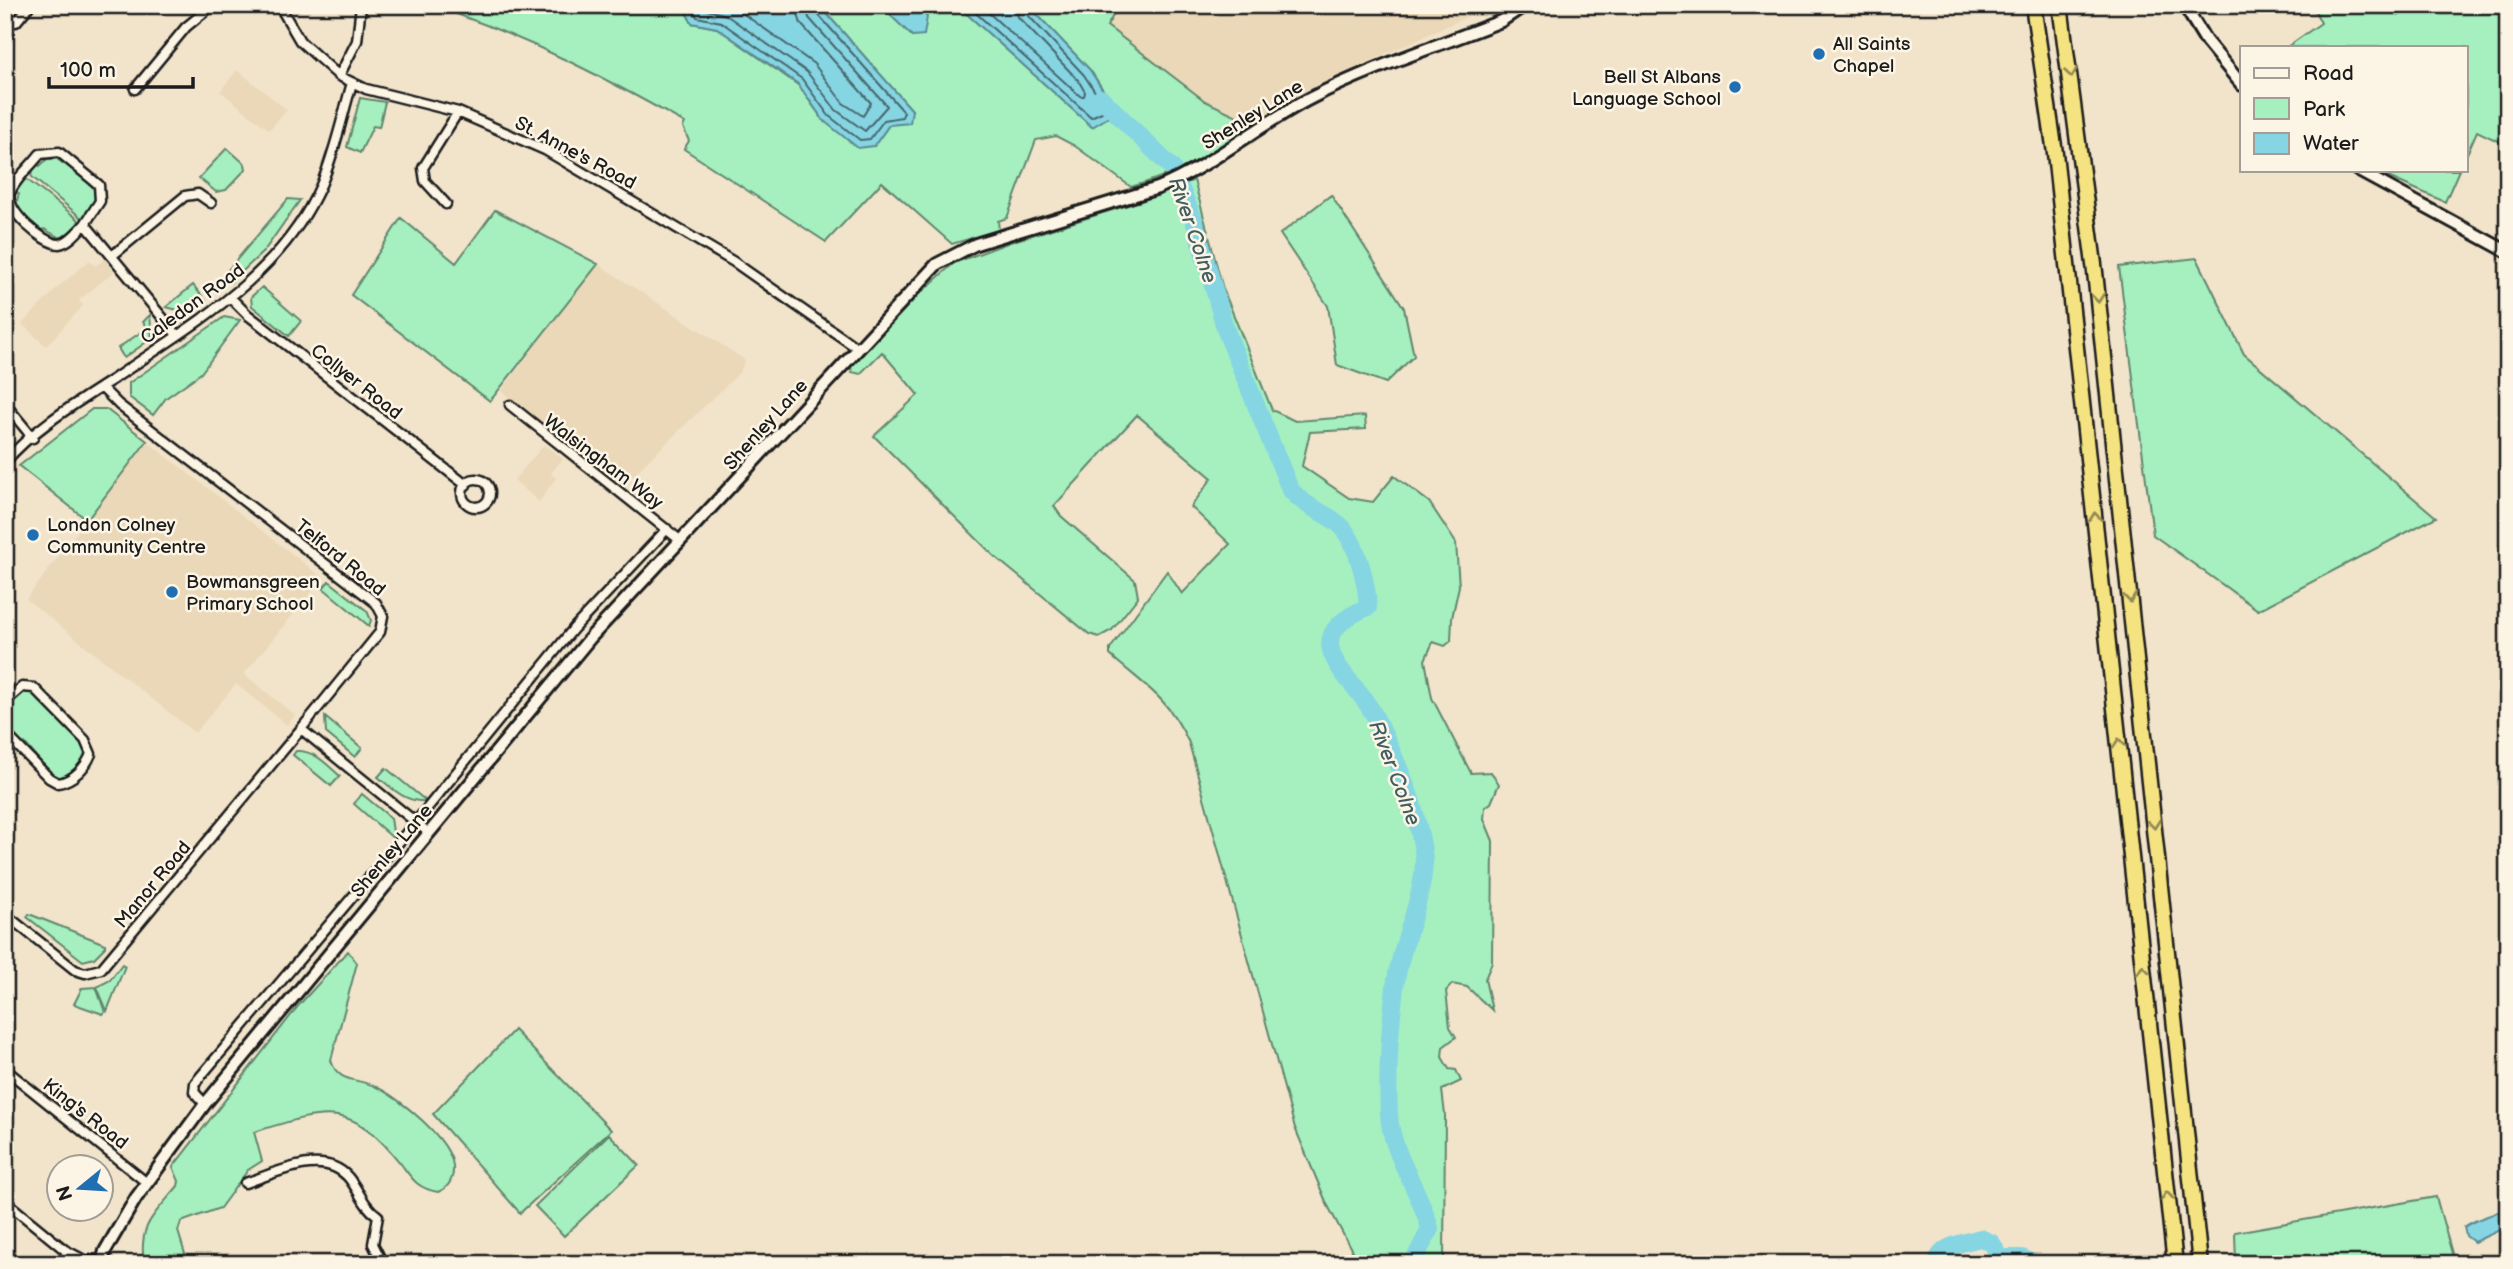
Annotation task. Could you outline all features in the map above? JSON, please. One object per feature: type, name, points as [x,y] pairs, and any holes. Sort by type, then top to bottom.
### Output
[{"type":"highway","points":[[2033,5],[2055,153],[2175,1264]]},
{"type":"highway","points":[[2060,5],[2095,272],[2200,1264]]},
{"type":"main road","name":"Shenley Lane","points":[[103,1263],[121,1222],[205,1104],[591,637],[858,348],[948,256],[976,244],[1158,188],[1185,177],[1263,124],[1313,96],[1501,21],[1525,5]]},
{"type":"main road","points":[[2184,5],[2206,41],[2240,83]]},
{"type":"main road","points":[[2361,172],[2508,252]]},
{"type":"main road","points":[[85,1263],[103,1263]]},
{"type":"street","points":[[5,22],[16,22],[30,5]]},
{"type":"street","points":[[135,89],[186,27],[213,5]]},
{"type":"street","name":"St. Anne's Road","points":[[279,5],[300,41],[339,76],[352,83],[458,112],[519,138],[591,174],[734,262],[858,348]]},
{"type":"street","points":[[339,76],[355,49],[361,5]]},
{"type":"street","name":"Caledon Road","points":[[5,462],[101,387],[231,298],[275,256],[310,206],[330,163],[352,83]]},
{"type":"street","points":[[446,204],[424,177],[425,163],[446,137],[458,112]]},
{"type":"street","points":[[59,152],[99,185],[100,201],[85,224],[69,240],[57,244],[47,240],[11,210],[9,200],[12,189],[40,155],[59,152]]},
{"type":"street","points":[[113,255],[185,196],[198,194],[211,203]]},
{"type":"street","points":[[85,224],[177,335]]},
{"type":"street","name":"Collyer Road","points":[[231,298],[248,315],[466,485]]},
{"type":"street","name":"Telford Road","points":[[101,387],[119,405],[366,594],[381,610],[380,632],[301,729]]},
{"type":"street","points":[[5,404],[33,438]]},
{"type":"street","name":"Walsingham Way","points":[[510,405],[514,412],[681,541]]},
{"type":"street","name":"Shenley Lane","points":[[205,1104],[194,1093],[195,1083],[415,823],[574,628],[667,529]]},
{"type":"street","points":[[5,702],[22,687],[34,688],[85,740],[91,754],[87,763],[73,777],[58,783],[49,778],[5,733]]},
{"type":"street","points":[[301,729],[429,833]]},
{"type":"street","name":"Manor Road","points":[[5,914],[75,970],[85,973],[101,969],[301,729]]},
{"type":"street","name":"King's Road","points":[[5,1069],[147,1183]]},
{"type":"street","points":[[246,1183],[319,1163],[340,1169],[366,1205],[378,1216],[373,1244],[383,1264]]},
{"type":"street","points":[[5,1201],[85,1263]]},
{"type":"street","points":[[65,1250],[68,1264]]},
{"type":"shaded area","points":[[1119,5],[1493,5],[1302,92],[1250,123],[1205,101],[1107,26]]},
{"type":"shaded area","points":[[237,70],[287,110],[269,130],[220,91]]},
{"type":"shaded area","points":[[105,259],[114,272],[79,300],[83,306],[46,346],[22,324],[58,287],[90,260],[95,266]]},
{"type":"shaded area","points":[[598,264],[745,360],[740,372],[623,485],[501,391]]},
{"type":"shaded area","name":"Bowmansgreen Primary School","points":[[147,441],[323,578],[244,674],[295,715],[287,725],[236,684],[195,733],[26,599]]},
{"type":"shaded area","points":[[544,445],[563,459],[551,473],[556,478],[539,502],[514,480]]},
{"type":"green space","points":[[461,5],[682,5],[692,23],[717,28],[798,85],[824,121],[874,146],[889,125],[912,110],[819,5],[880,5],[912,36],[926,17],[917,5],[957,5],[1092,127],[1117,111],[1090,70],[1028,5],[1119,5],[1107,26],[1205,101],[1256,125],[1196,161],[1165,176],[1131,187],[1075,146],[1056,136],[1036,140],[1007,218],[998,221],[999,230],[952,244],[882,182],[826,242],[684,149],[689,141],[683,127],[685,123],[572,63],[454,13]]},
{"type":"green space","points":[[2312,5],[2508,5],[2508,146],[2477,131],[2468,151],[2468,46],[2288,46],[2321,23]]},
{"type":"green space","points":[[360,98],[385,102],[379,127],[373,126],[360,153],[347,147]]},
{"type":"green space","points":[[227,148],[245,164],[246,169],[226,190],[216,192],[199,178]]},
{"type":"green space","points":[[47,159],[57,159],[64,164],[67,162],[97,188],[96,201],[83,219],[32,177],[30,172],[36,164],[40,166]]},
{"type":"green space","points":[[2377,172],[2458,172],[2445,202]]},
{"type":"green space","points":[[25,178],[78,219],[79,223],[62,239],[44,229],[42,231],[19,211],[19,194],[15,191]]},
{"type":"green space","points":[[1194,180],[1223,289],[1272,410],[1295,421],[1365,416],[1366,429],[1310,432],[1302,466],[1349,498],[1373,502],[1394,476],[1429,502],[1456,543],[1459,586],[1452,618],[1451,641],[1445,646],[1433,642],[1425,660],[1432,698],[1471,773],[1491,772],[1499,784],[1491,803],[1485,807],[1484,819],[1493,841],[1492,962],[1485,979],[1492,1010],[1467,987],[1452,984],[1446,991],[1450,1027],[1456,1037],[1443,1047],[1442,1057],[1449,1069],[1456,1070],[1461,1081],[1442,1090],[1445,1115],[1444,1264],[1359,1264],[1327,1204],[1295,1128],[1189,743],[1164,703],[1110,655],[1110,649],[1167,571],[1182,594],[1230,544],[1191,507],[1212,478],[1137,415],[1054,506],[1061,516],[1135,580],[1138,597],[1112,630],[1099,637],[1089,634],[994,556],[874,436],[918,395],[882,352],[860,374],[852,372],[851,367],[917,296],[954,263],[1010,242],[1141,201]]},
{"type":"green space","points":[[1331,195],[1404,308],[1414,356],[1386,383],[1337,365],[1328,306],[1280,234]]},
{"type":"green space","points":[[288,199],[300,200],[264,251],[231,282],[228,270]]},
{"type":"green space","points":[[495,210],[598,264],[490,401],[351,295],[401,218],[456,263]]},
{"type":"green space","points":[[2197,258],[2244,354],[2436,517],[2258,610],[2153,535],[2119,267]]},
{"type":"green space","points":[[193,285],[206,301],[189,313],[166,307]]},
{"type":"green space","points":[[262,287],[301,321],[289,336],[252,306],[251,297]]},
{"type":"green space","points":[[150,315],[152,338],[124,358],[118,348],[147,328],[143,322]]},
{"type":"green space","points":[[224,317],[240,320],[201,373],[166,398],[153,415],[129,397],[129,383]]},
{"type":"green space","points":[[92,409],[106,409],[147,441],[87,520],[19,466]]},
{"type":"green space","points":[[329,581],[367,611],[371,620],[369,626],[323,588]]},
{"type":"green space","points":[[20,692],[33,692],[82,741],[88,753],[71,775],[54,778],[25,743],[20,744],[5,729],[5,706]]},
{"type":"green space","points":[[325,717],[362,748],[355,757],[326,733]]},
{"type":"green space","points":[[296,751],[315,756],[340,776],[331,786],[293,755]]},
{"type":"green space","points":[[386,768],[426,801],[406,797],[378,777]]},
{"type":"green space","points":[[362,794],[391,818],[394,839],[354,804]]},
{"type":"green space","points":[[29,914],[105,944],[105,947],[94,958],[83,961],[27,917]]},
{"type":"green space","points":[[348,951],[357,963],[331,1060],[334,1067],[348,1079],[384,1091],[422,1120],[450,1156],[453,1170],[450,1182],[438,1192],[420,1186],[383,1143],[351,1120],[335,1116],[300,1119],[254,1132],[262,1161],[248,1170],[220,1208],[181,1222],[178,1231],[188,1264],[144,1264],[143,1239],[146,1229],[155,1213],[178,1186],[179,1181],[173,1167],[299,1005]]},
{"type":"green space","points":[[122,964],[125,966],[107,1011],[97,987],[110,980]]},
{"type":"green space","points":[[96,987],[105,1012],[103,1014],[74,1004],[82,988]]},
{"type":"green space","points":[[514,1030],[611,1130],[520,1213],[433,1114]]},
{"type":"green space","points":[[609,1134],[639,1165],[564,1236],[535,1206]]},
{"type":"green space","points":[[2436,1197],[2455,1264],[2236,1264],[2235,1232]]},
{"type":"water","points":[[682,5],[819,5],[912,110],[910,123],[889,125],[874,146],[858,148],[824,121],[798,84],[717,28],[692,23]]},
{"type":"water","points":[[880,5],[917,5],[927,17],[924,35],[912,36]]},
{"type":"water","points":[[957,5],[1028,5],[1090,70],[1117,112],[1092,127]]},
{"type":"water","points":[[2508,1207],[2508,1226],[2474,1242],[2466,1236],[2464,1227]]},
{"type":"waterway","name":"River Colne","points":[[1101,98],[1172,168],[1194,220],[1226,331],[1290,489],[1304,502],[1343,528],[1361,566],[1368,607],[1345,619],[1333,631],[1330,644],[1333,657],[1373,713],[1396,761],[1414,810],[1424,857],[1419,894],[1401,955],[1395,987],[1389,1066],[1391,1129],[1400,1158],[1430,1229],[1412,1264]]},
{"type":"waterway","name":"River Colne","points":[[1937,1264],[1947,1249],[1980,1238],[1992,1243],[2000,1258],[2022,1258],[2035,1264]]},
{"type":"place","name":"All Saints Chapel","points":[[1819,54]]},
{"type":"place","name":"Bell St Albans Language School","points":[[1735,87]]},
{"type":"place","name":"London Colney Community Centre","points":[[33,535]]},
{"type":"place","name":"Bowmansgreen Primary School","points":[[172,592]]}]
